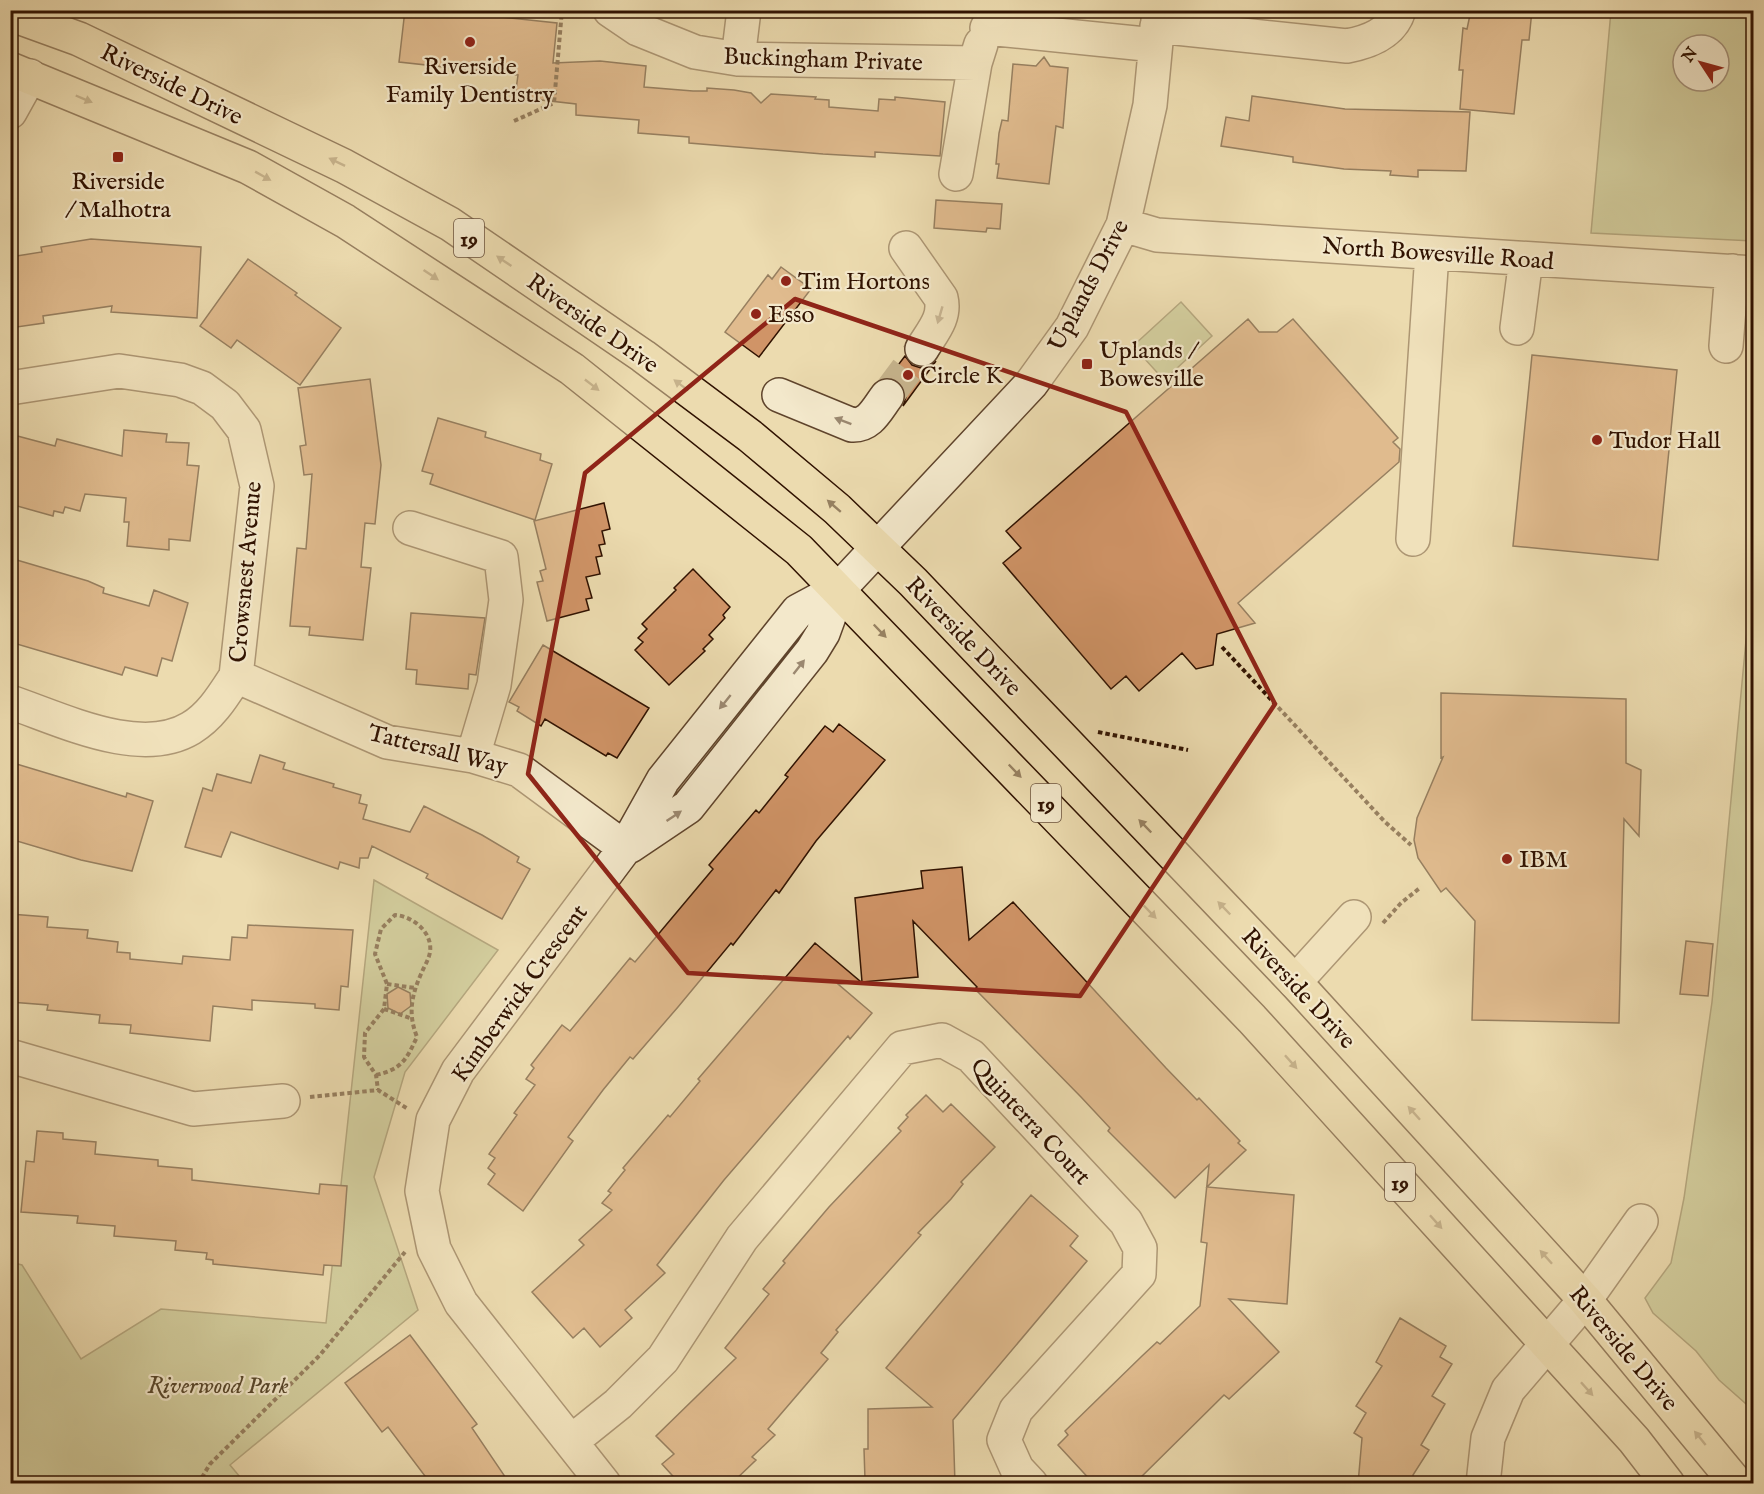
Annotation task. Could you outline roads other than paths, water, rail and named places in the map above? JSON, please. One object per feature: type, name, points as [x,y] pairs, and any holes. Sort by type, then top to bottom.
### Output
[{"type":"main road","name":"Riverside Drive","points":[[10,14],[79,39],[344,166],[450,224],[643,356],[750,436],[837,509],[913,582],[1295,982],[1586,1300],[1737,1484]]},
{"type":"main road","name":"Riverside Drive","points":[[20,73],[248,167],[404,257],[572,369],[799,550],[1252,1019],[1634,1440],[1668,1484]]},
{"type":"street","name":"Buckingham Private","points":[[610,10],[638,29],[695,52],[738,59],[975,63]]},
{"type":"street","points":[[738,59],[744,10]]},
{"type":"street","points":[[956,174],[975,63],[987,19],[1157,27],[1347,46],[1371,41],[1387,29],[1399,10]]},
{"type":"street","name":"Uplands Drive","points":[[839,589],[1031,384],[1066,336],[1123,225],[1150,105],[1157,27]]},
{"type":"street","points":[[10,112],[20,73]]},
{"type":"street","name":"North Bowesville Road","points":[[1123,225],[1157,235],[1743,272]]},
{"type":"street","points":[[906,248],[941,298],[943,308],[941,319],[922,349]]},
{"type":"street","points":[[1413,539],[1432,253]]},
{"type":"street","points":[[1517,328],[1526,259]]},
{"type":"street","points":[[1726,346],[1743,272]]},
{"type":"street","name":"Crowsnest Avenue","points":[[10,388],[119,371],[180,380],[202,388],[225,405],[244,430],[257,486],[236,676],[220,701],[190,729],[153,739],[112,736],[10,702]]},
{"type":"street","points":[[779,395],[852,425],[859,425],[871,418],[887,396]]},
{"type":"street","points":[[410,528],[501,557],[506,600],[494,685],[472,756]]},
{"type":"street","name":"Kimberwick Crescent","points":[[604,1484],[461,1303],[434,1248],[422,1191],[433,1120],[458,1071],[626,848],[663,780],[798,610],[839,589]]},
{"type":"street","name":"Tattersall Way","points":[[236,676],[387,742],[472,756],[519,770],[626,848]]},
{"type":"street","points":[[1295,982],[1366,923]]},
{"type":"street","name":"Quinterra Court","points":[[572,1441],[618,1404],[663,1359],[742,1238],[902,1048],[942,1040],[971,1056],[1126,1222],[1140,1248],[1139,1274],[1016,1410],[1004,1440],[1017,1469],[1031,1484]]},
{"type":"street","points":[[10,1056],[193,1109],[283,1101]]},
{"type":"street","points":[[1483,1484],[1488,1438],[1508,1390],[1586,1300],[1641,1221]]},
{"type":"tunnel","points":[[887,396],[922,349]]},
{"type":"place","name":"Riverside Family Dentistry","points":[[470,42]]},
{"type":"place","name":"Riverside / Malhotra","points":[[118,157]]},
{"type":"place","name":"Tim Hortons","points":[[786,281]]},
{"type":"place","name":"Esso","points":[[756,314]]},
{"type":"place","name":"Uplands / Bowesville","points":[[1087,364]]},
{"type":"place","name":"Circle K","points":[[908,375]]},
{"type":"place","name":"Tudor Hall","points":[[1597,440]]},
{"type":"place","name":"IBM","points":[[1507,859]]},
{"type":"park label","name":"Riverwood Park","points":[[218,1385]]}]
